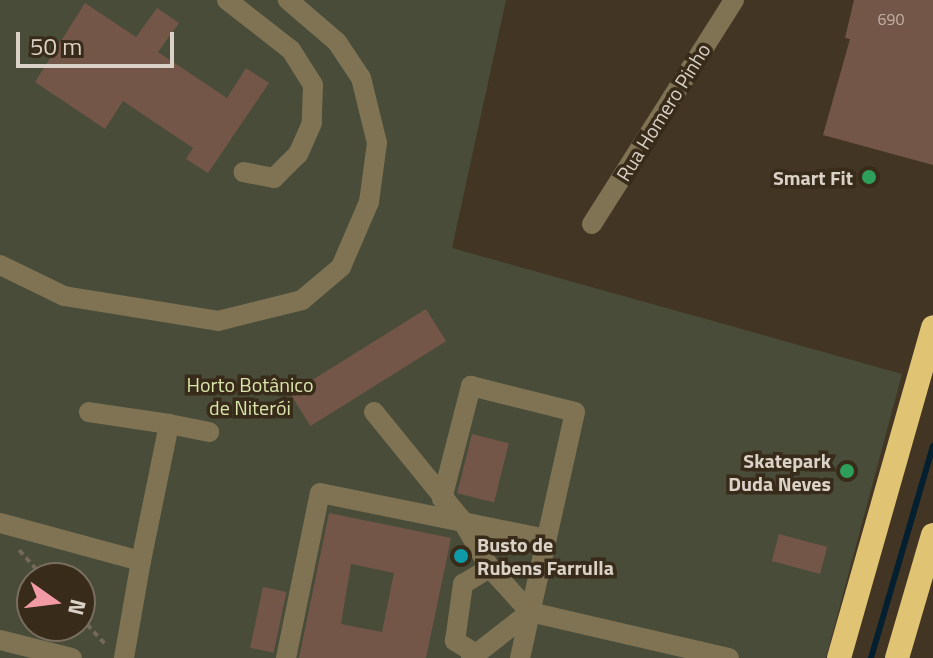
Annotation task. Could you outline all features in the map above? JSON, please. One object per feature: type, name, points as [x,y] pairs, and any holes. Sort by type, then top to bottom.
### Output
[{"type":"highway","points":[[839,658],[933,327]]},
{"type":"highway","points":[[897,658],[933,535]]},
{"type":"street","points":[[227,0],[291,50],[313,85],[312,123],[298,154],[274,178],[244,172]]},
{"type":"street","points":[[0,265],[64,296],[218,321],[302,300],[341,267],[369,202],[377,143],[361,78],[337,42],[288,0]]},
{"type":"street","name":"Rua Homero Pinho","points":[[592,224],[734,0]]},
{"type":"street","points":[[442,499],[471,386],[572,409],[577,416],[520,658]]},
{"type":"street","points":[[89,412],[209,432]]},
{"type":"street","points":[[374,412],[461,519],[490,568],[530,612],[729,658]]},
{"type":"street","points":[[116,653],[141,561],[169,424]]},
{"type":"street","points":[[286,658],[320,493],[461,519],[546,539]]},
{"type":"street","points":[[4,532],[141,561]]},
{"type":"street","points":[[490,568],[463,584],[455,641],[474,656],[530,612]]},
{"type":"street","points":[[0,640],[72,658]]},
{"type":"path","points":[[4,532],[30,562]]},
{"type":"path","points":[[96,633],[116,653]]},
{"type":"green space","name":"Horto Botânico de Niterói","points":[[0,0],[506,0],[452,248],[902,374],[826,658],[0,658]]},
{"type":"building","points":[[854,0],[933,0],[933,165],[823,135],[850,39],[845,38]]},
{"type":"building","points":[[85,3],[136,37],[157,8],[179,23],[158,52],[227,98],[246,68],[269,83],[208,173],[186,159],[193,148],[123,101],[105,129],[35,82]]},
{"type":"building","points":[[426,309],[446,341],[310,426],[290,394]]},
{"type":"building","points":[[472,434],[509,443],[494,502],[457,493]]},
{"type":"building","points":[[329,513],[451,538],[426,658],[299,658]],"holes":[[[351,564],[394,573],[382,632],[341,624]]]},
{"type":"building","points":[[779,534],[827,547],[820,574],[772,561]]},
{"type":"building","points":[[263,587],[286,592],[274,653],[250,648]]},
{"type":"waterway","points":[[871,658],[933,446]]},
{"type":"place","name":"Smart Fit","points":[[869,177]]},
{"type":"place","name":"Skatepark Duda Neves","points":[[847,471]]},
{"type":"place","name":"Busto de Rubens Farrulla","points":[[461,556]]}]
